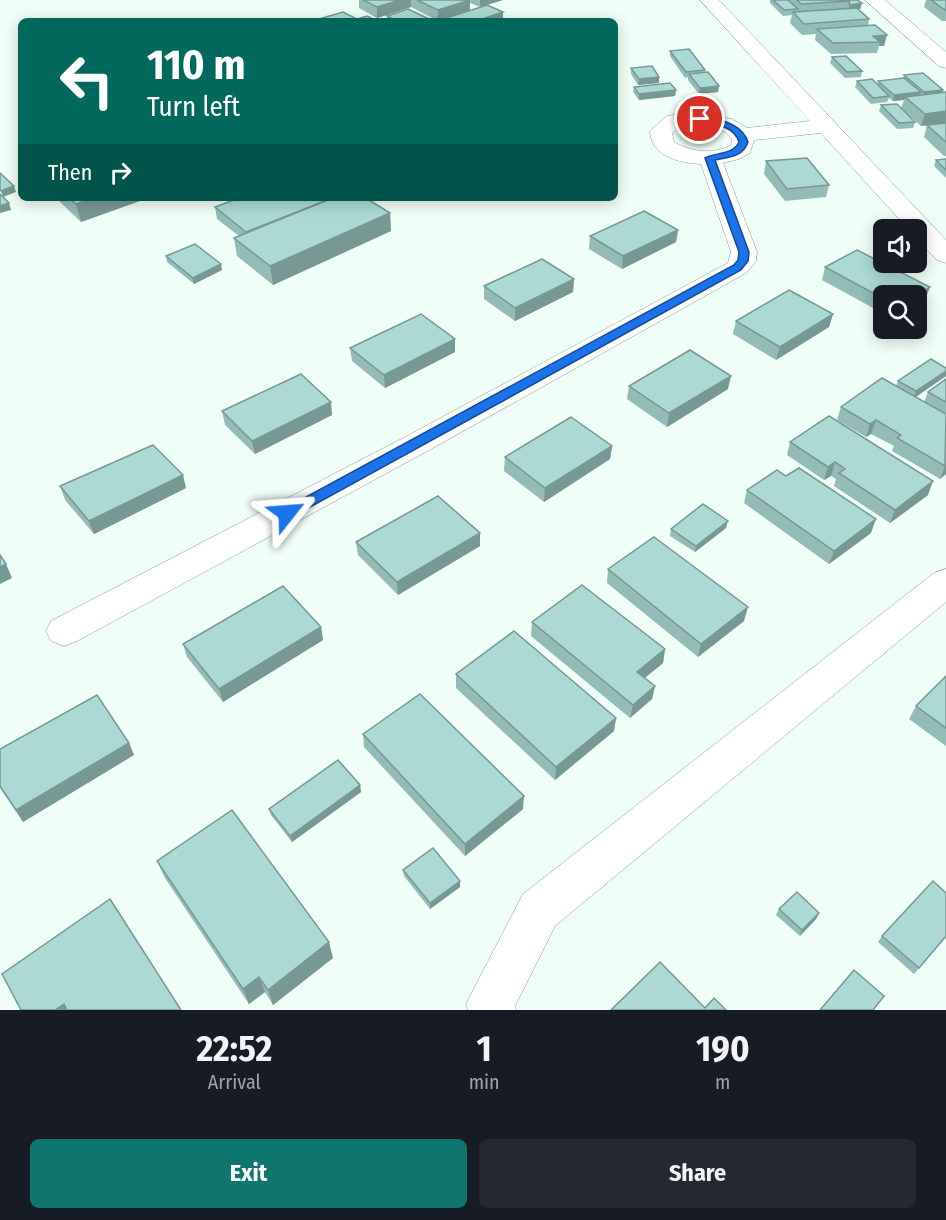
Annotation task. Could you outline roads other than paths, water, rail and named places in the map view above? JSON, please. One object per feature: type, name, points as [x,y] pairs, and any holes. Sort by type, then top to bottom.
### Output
[{"type":"street","points":[[709,0],[946,255]]},
{"type":"street","points":[[873,0],[946,62]]},
{"type":"street","points":[[700,119],[726,124],[742,135],[744,142],[742,148],[723,157],[710,158],[696,157],[671,150],[663,144],[660,137],[661,131],[675,122],[700,119]]},
{"type":"street","points":[[742,135],[826,126]]},
{"type":"street","points":[[64,631],[420,442],[737,268],[743,261],[744,252],[710,158]]},
{"type":"street","points":[[492,1010],[490,1004],[538,910],[946,582]]}]
